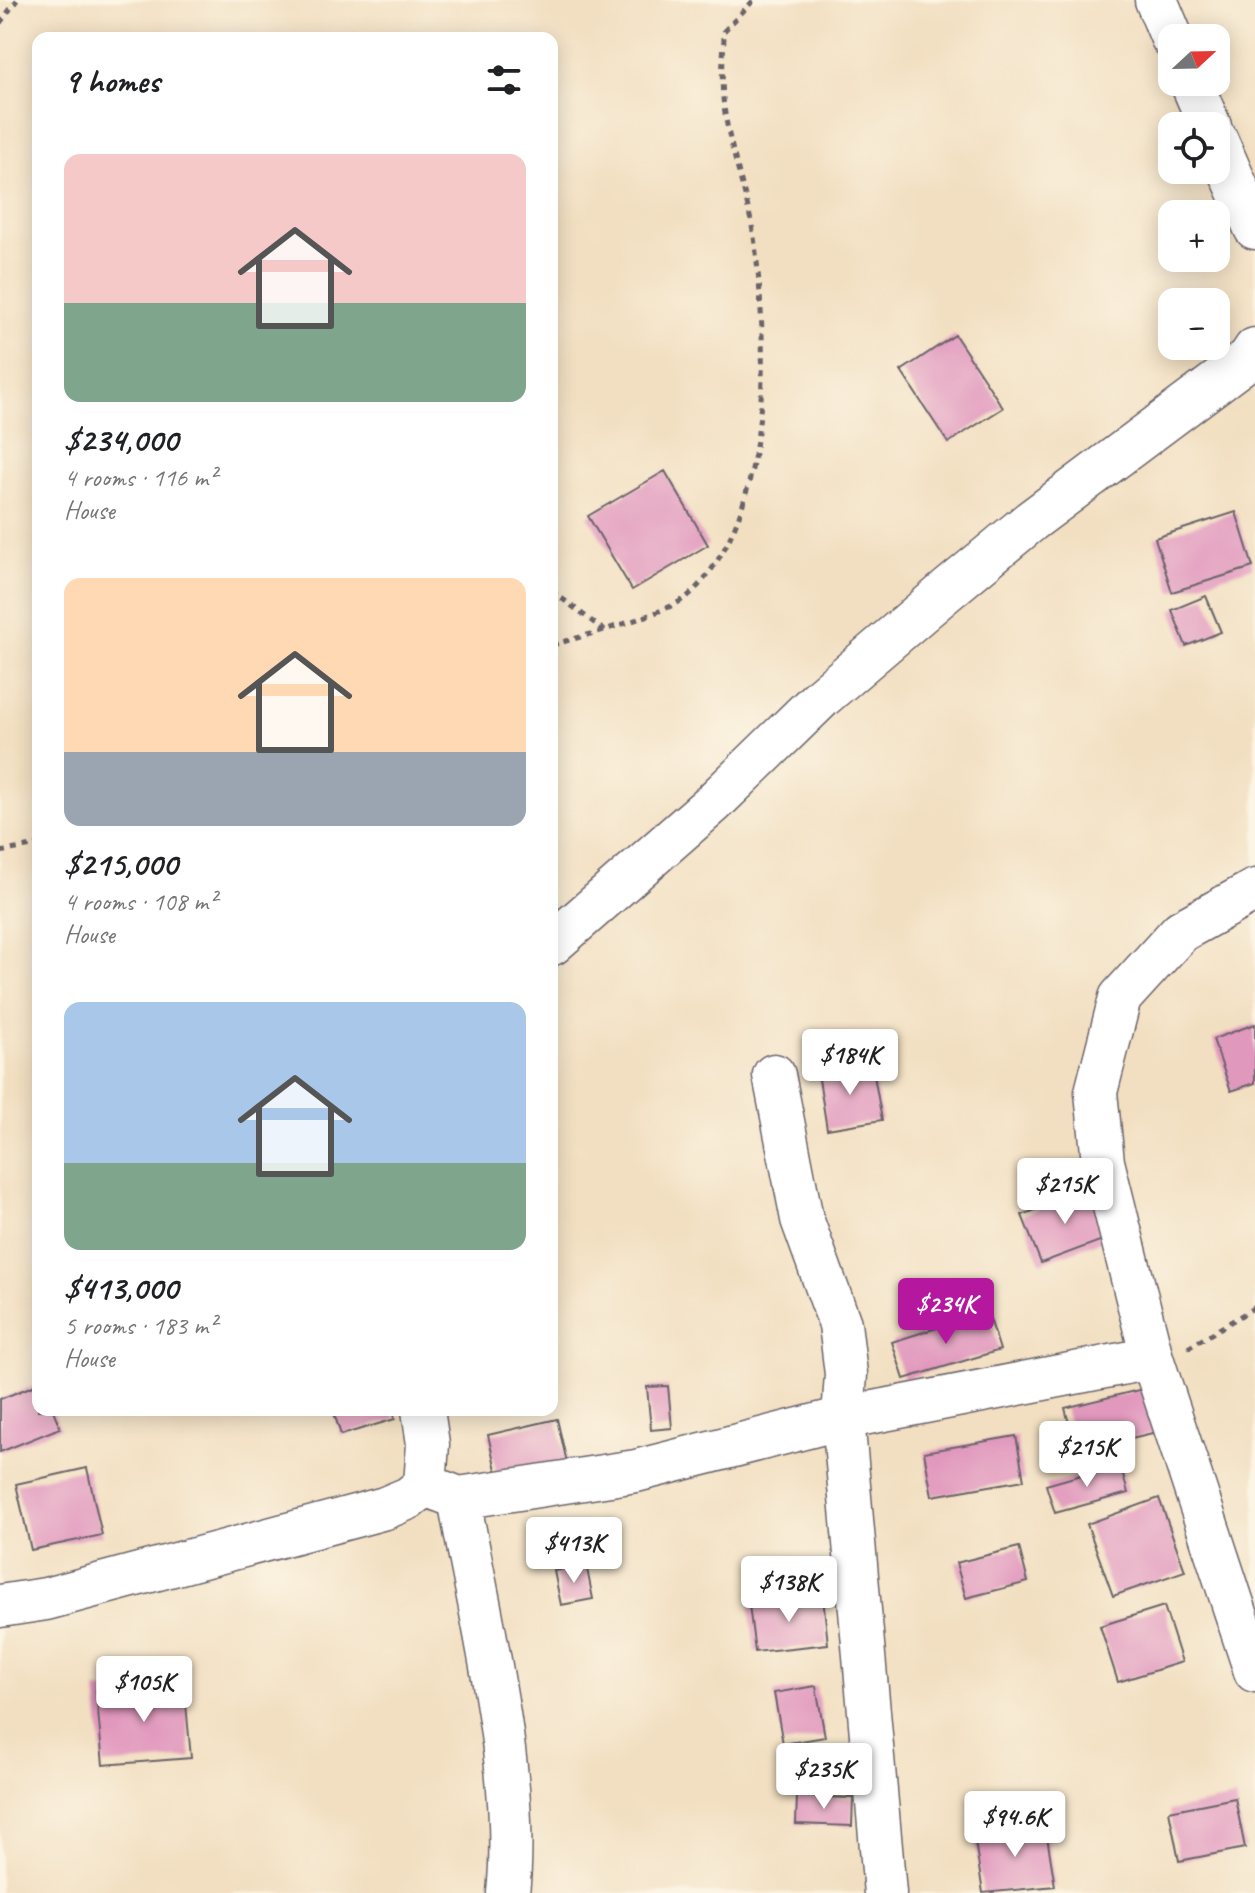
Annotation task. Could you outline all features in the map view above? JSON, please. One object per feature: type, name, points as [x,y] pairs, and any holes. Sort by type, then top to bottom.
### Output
[{"type":"street","points":[[1156,0],[1166,24]]},
{"type":"street","points":[[1230,171],[1255,228]]},
{"type":"street","points":[[558,939],[713,803],[822,697],[944,593],[1031,521],[1249,358],[1255,349]]},
{"type":"street","points":[[1255,890],[1181,931],[1120,998],[1096,1092],[1103,1162],[1152,1358],[1255,1671]]},
{"type":"street","points":[[774,1075],[802,1219],[840,1324],[846,1374],[843,1418],[885,1893]]},
{"type":"street","points":[[0,1606],[46,1599],[385,1508],[409,1498],[636,1471],[843,1418],[1152,1358]]},
{"type":"street","points":[[424,1416],[428,1444],[501,1735],[513,1847],[508,1893]]},
{"type":"path","points":[[0,23],[17,0]]},
{"type":"path","points":[[558,643],[605,631],[688,597],[721,555],[749,486],[763,371],[756,251],[723,99],[724,31],[754,0]]},
{"type":"path","points":[[558,596],[605,631]]},
{"type":"path","points":[[0,852],[32,846]]},
{"type":"path","points":[[1152,1358],[1194,1346],[1223,1324],[1255,1307]]},
{"type":"building","points":[[955,335],[1003,408],[948,443],[901,371]]},
{"type":"building","points":[[665,471],[708,545],[632,590],[588,516]]},
{"type":"building","points":[[1236,512],[1253,567],[1172,592],[1155,538]]},
{"type":"building","points":[[1206,596],[1221,632],[1186,646],[1172,610]]},
{"type":"building","points":[[1255,1024],[1255,1083],[1231,1091],[1213,1039]]},
{"type":"building","points":[[872,1064],[882,1120],[827,1129],[818,1073]]},
{"type":"building","points":[[1090,1189],[1108,1238],[1041,1263],[1022,1215]]},
{"type":"building","points":[[988,1312],[1000,1350],[904,1379],[892,1342]]},
{"type":"building","points":[[32,1386],[32,1416],[55,1416],[60,1428],[0,1452],[0,1399]]},
{"type":"building","points":[[668,1386],[672,1428],[651,1430],[647,1387]]},
{"type":"building","points":[[1147,1388],[1157,1432],[1076,1451],[1065,1408]]},
{"type":"building","points":[[335,1416],[394,1416],[395,1419],[341,1435]]},
{"type":"building","points":[[557,1419],[568,1467],[499,1483],[488,1435]]},
{"type":"building","points":[[1016,1436],[1024,1480],[932,1496],[924,1452]]},
{"type":"building","points":[[1120,1464],[1128,1493],[1055,1513],[1046,1485]]},
{"type":"building","points":[[87,1468],[102,1535],[31,1550],[16,1484]]},
{"type":"building","points":[[1159,1498],[1185,1571],[1113,1596],[1087,1524]]},
{"type":"building","points":[[1019,1547],[1028,1582],[966,1598],[956,1563]]},
{"type":"building","points":[[586,1564],[593,1599],[561,1605],[554,1571]]},
{"type":"building","points":[[823,1597],[828,1644],[755,1652],[749,1605]]},
{"type":"building","points":[[1164,1606],[1182,1662],[1118,1682],[1100,1626]]},
{"type":"building","points":[[184,1682],[191,1758],[103,1765],[96,1690]]},
{"type":"building","points":[[816,1686],[825,1737],[783,1744],[774,1693]]},
{"type":"building","points":[[797,1796],[853,1798],[852,1826],[796,1824]]},
{"type":"building","points":[[1235,1798],[1245,1848],[1179,1861],[1169,1811]]},
{"type":"building","points":[[1045,1824],[1055,1886],[983,1893],[974,1835]]}]
